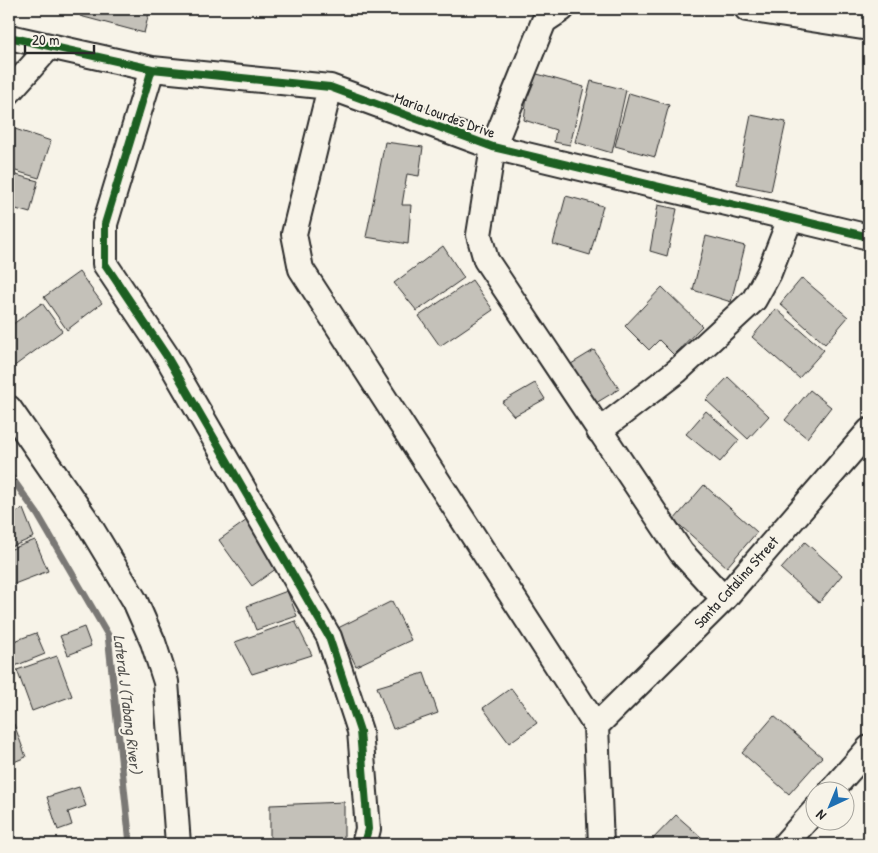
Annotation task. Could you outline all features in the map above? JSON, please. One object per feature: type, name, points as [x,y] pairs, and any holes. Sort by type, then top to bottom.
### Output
[{"type":"street","points":[[562,9],[544,21],[493,147],[479,235],[486,260],[599,431],[681,552],[724,599]]},
{"type":"street","points":[[747,9],[869,28]]},
{"type":"street","name":"Maria Lourdes Drive","points":[[9,36],[152,69],[330,87],[493,147],[869,237]]},
{"type":"street","points":[[9,92],[50,46]]},
{"type":"street","points":[[152,69],[106,224],[105,264],[166,354],[329,637],[360,731],[368,829],[364,844]]},
{"type":"street","points":[[330,87],[294,234],[301,269],[596,726],[600,844]]},
{"type":"street","points":[[599,431],[677,372],[754,300],[769,273],[790,219]]},
{"type":"street","points":[[9,408],[85,518],[135,601],[153,642],[166,682],[178,844]]},
{"type":"street","name":"Santa Catalina Street","points":[[596,726],[724,599],[869,430]]},
{"type":"street","points":[[841,780],[869,748]]},
{"type":"street","points":[[785,844],[806,820]]},
{"type":"building","points":[[83,9],[150,9],[144,33],[80,16]]},
{"type":"building","points":[[530,72],[584,87],[570,145],[554,142],[556,130],[524,120]]},
{"type":"building","points":[[591,81],[626,90],[612,153],[575,142]]},
{"type":"building","points":[[629,93],[669,105],[655,157],[615,146]]},
{"type":"building","points":[[751,115],[786,122],[771,191],[737,184]]},
{"type":"building","points":[[9,127],[51,141],[39,178],[9,169]]},
{"type":"building","points":[[385,142],[423,147],[419,176],[407,174],[402,205],[411,205],[408,244],[366,237]]},
{"type":"building","points":[[9,173],[38,181],[30,213],[9,207]]},
{"type":"building","points":[[566,196],[603,206],[590,255],[553,244]]},
{"type":"building","points":[[658,205],[677,209],[667,256],[650,251]]},
{"type":"building","points":[[706,236],[745,246],[731,302],[693,290]]},
{"type":"building","points":[[443,246],[464,278],[417,311],[394,283]]},
{"type":"building","points":[[79,272],[102,303],[67,330],[44,297]]},
{"type":"building","points":[[802,278],[848,317],[825,344],[780,304]]},
{"type":"building","points":[[472,280],[493,310],[440,346],[419,316]]},
{"type":"building","points":[[662,287],[702,326],[674,355],[659,340],[649,350],[625,326]]},
{"type":"building","points":[[42,303],[62,331],[9,370],[9,327]]},
{"type":"building","points":[[776,309],[824,350],[799,378],[752,337]]},
{"type":"building","points":[[594,350],[619,389],[596,403],[571,364]]},
{"type":"building","points":[[728,377],[769,416],[748,439],[706,400]]},
{"type":"building","points":[[535,383],[545,399],[514,416],[502,402]]},
{"type":"building","points":[[810,390],[831,407],[807,438],[785,420]]},
{"type":"building","points":[[706,411],[739,440],[720,462],[686,434]]},
{"type":"building","points":[[704,485],[757,532],[727,567],[674,520]]},
{"type":"building","points":[[23,509],[34,537],[9,548],[9,515]]},
{"type":"building","points":[[247,520],[280,566],[252,586],[219,540]]},
{"type":"building","points":[[35,540],[48,571],[9,586],[9,550]]},
{"type":"building","points":[[805,542],[842,575],[819,603],[781,569]]},
{"type":"building","points":[[287,591],[297,616],[256,630],[247,606]]},
{"type":"building","points":[[392,601],[411,640],[356,666],[338,628]]},
{"type":"building","points":[[295,621],[312,655],[252,674],[235,642]]},
{"type":"building","points":[[84,627],[91,646],[68,655],[60,636]]},
{"type":"building","points":[[36,633],[45,654],[15,666],[9,650],[9,643]]},
{"type":"building","points":[[57,656],[72,696],[32,711],[17,670]]},
{"type":"building","points":[[424,673],[438,713],[393,729],[377,687]]},
{"type":"building","points":[[511,688],[537,723],[509,743],[483,708]]},
{"type":"building","points":[[774,716],[822,757],[789,794],[742,753]]},
{"type":"building","points":[[14,724],[26,757],[9,764],[9,726]]},
{"type":"building","points":[[79,787],[86,806],[68,812],[72,825],[58,830],[47,797]]},
{"type":"building","points":[[344,802],[344,844],[270,844],[270,805]]},
{"type":"building","points":[[676,815],[709,844],[648,844]]},
{"type":"waterway","name":"Lateral J (Tabang River)","points":[[9,474],[38,515],[108,635],[130,844]]},
{"type":"cycle path","points":[[9,37],[152,69],[330,87],[493,147],[869,237]]},
{"type":"cycle path","points":[[152,69],[105,224],[105,264],[166,355],[329,637],[360,731],[368,829],[364,844]]}]
